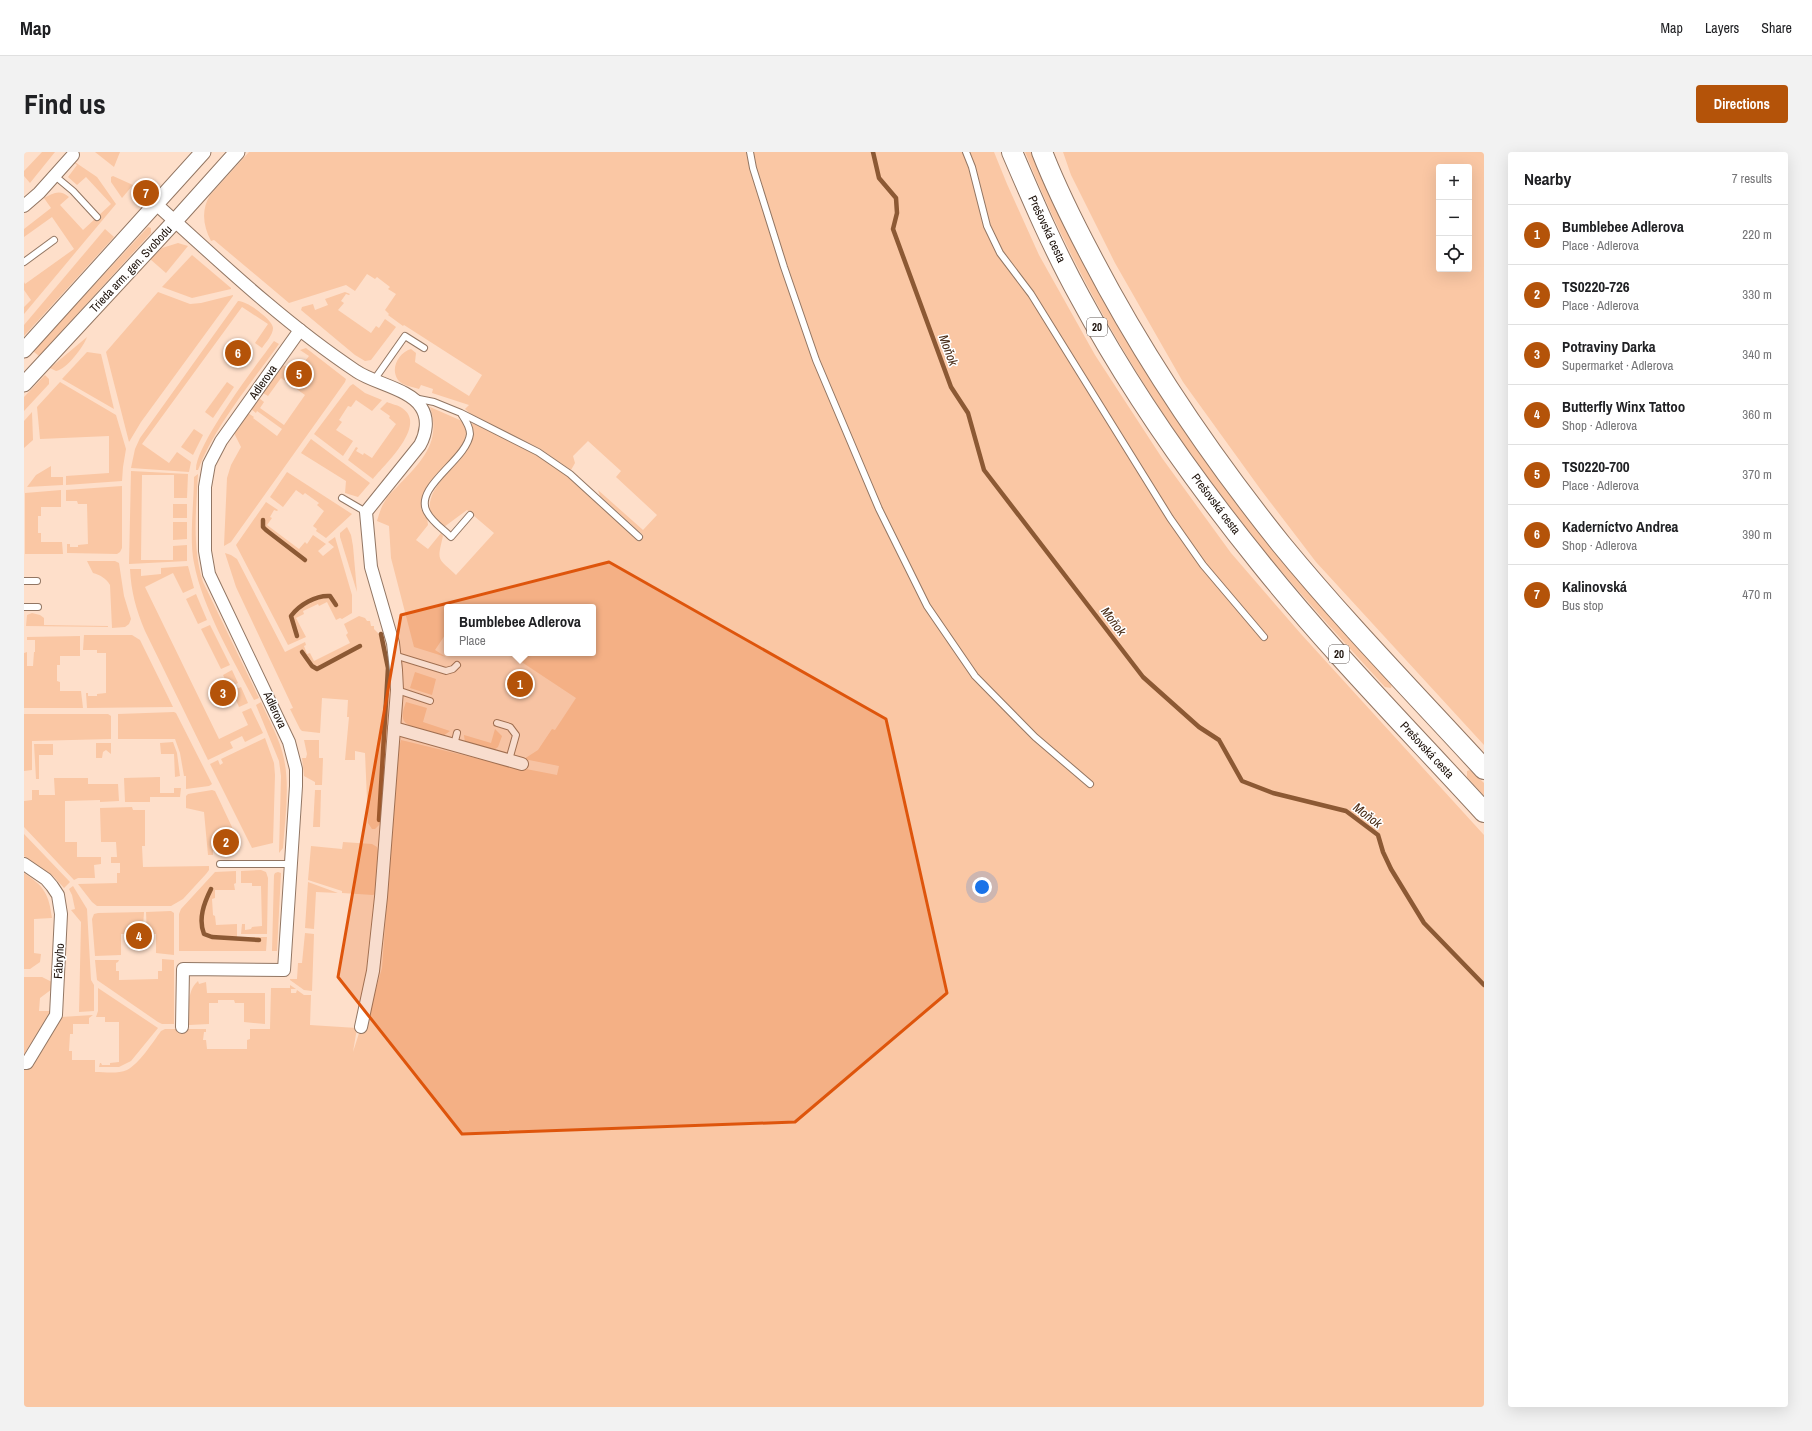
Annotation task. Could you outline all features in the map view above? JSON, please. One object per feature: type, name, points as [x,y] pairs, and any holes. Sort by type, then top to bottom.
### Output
[{"type":"highway","name":"Prešovská cesta","points":[[1012,152],[1037,211],[1080,297],[1137,394],[1204,489],[1262,565],[1322,635],[1484,812]]},
{"type":"highway","name":"20","points":[[1042,152],[1067,209],[1118,308],[1161,378],[1224,470],[1282,544],[1340,613],[1484,769]]},
{"type":"highway","points":[[1055,152],[1067,209]]},
{"type":"street","name":"Trieda arm. gen. Svobodu","points":[[24,350],[203,152]]},
{"type":"street","name":"Trieda arm. gen. Svobodu","points":[[24,384],[175,222],[237,152]]},
{"type":"street","points":[[24,206],[55,176],[73,155]]},
{"type":"street","points":[[156,204],[300,330],[357,372],[412,398],[421,407],[425,416],[426,426],[424,436],[415,452],[366,512],[371,566],[389,630],[402,692],[394,728],[376,950],[360,1027]]},
{"type":"street","name":"Adlerova","points":[[182,1027],[183,969],[284,970],[296,778],[294,758],[279,719],[209,574],[205,551],[205,488],[209,464],[221,441],[300,330]]},
{"type":"street","points":[[394,728],[522,764]]},
{"type":"street","name":"Fábryho","points":[[24,864],[46,879],[52,886],[58,895],[61,914],[56,1015],[26,1063],[24,1063]]},
{"type":"lane","points":[[750,152],[753,168],[816,360],[879,509],[927,606],[975,676],[1035,737],[1090,784]]},
{"type":"lane","points":[[966,152],[972,167],[986,226],[1000,253],[1031,294],[1170,518],[1203,565],[1264,637]]},
{"type":"lane","points":[[55,176],[73,191],[97,217]]},
{"type":"lane","points":[[24,262],[54,240]]},
{"type":"lane","points":[[374,380],[405,336],[424,348]]},
{"type":"lane","points":[[412,398],[434,402],[462,413],[538,452],[570,474],[639,537]]},
{"type":"lane","points":[[462,413],[468,423],[470,434],[467,443],[430,488],[424,504],[426,512],[450,537],[470,515]]},
{"type":"lane","points":[[342,498],[366,512]]},
{"type":"lane","points":[[24,581],[37,581]]},
{"type":"lane","points":[[24,607],[38,607]]},
{"type":"lane","points":[[394,655],[446,671],[453,669],[457,665]]},
{"type":"lane","points":[[402,692],[430,701]]},
{"type":"lane","points":[[498,723],[510,727],[516,735],[509,760]]},
{"type":"lane","points":[[454,745],[457,733]]},
{"type":"lane","points":[[220,864],[291,864]]},
{"type":"highlighted area","points":[[609,562],[886,719],[947,993],[795,1122],[462,1134],[338,977],[401,615]]},
{"type":"shaded area","points":[[42,152],[55,152],[30,183],[24,176],[24,171]]},
{"type":"shaded area","points":[[95,152],[120,152],[114,167]]},
{"type":"shaded area","points":[[249,152],[994,152],[1039,255],[1095,355],[1162,458],[1231,553],[1301,634],[1484,835],[1484,1407],[24,1407],[24,1069],[61,1017],[93,1015],[89,1018],[89,1024],[73,1024],[73,1034],[70,1034],[69,1051],[72,1051],[72,1060],[95,1060],[95,1072],[120,1072],[132,1067],[146,1052],[161,1031],[165,1029],[206,1029],[203,1040],[206,1040],[207,1049],[247,1049],[247,1040],[250,1039],[250,1029],[270,1029],[271,988],[290,988],[290,985],[296,989],[291,989],[291,993],[296,993],[297,990],[304,995],[311,995],[310,1025],[357,1028],[353,1052],[361,1027],[365,1027],[382,968],[398,750],[401,740],[500,764],[557,775],[559,766],[524,759],[538,750],[552,729],[555,730],[576,698],[513,656],[596,656],[596,604],[444,604],[444,636],[435,650],[446,657],[414,647],[391,558],[389,526],[377,521],[381,508],[388,497],[414,469],[427,452],[433,432],[433,420],[430,407],[462,421],[466,429],[465,438],[461,447],[424,494],[421,509],[427,517],[428,525],[416,540],[428,549],[441,533],[443,536],[439,555],[440,558],[442,562],[456,575],[494,533],[467,510],[444,527],[430,511],[430,501],[433,492],[460,459],[471,442],[472,423],[530,451],[548,462],[572,480],[638,541],[643,535],[600,496],[598,490],[643,530],[657,515],[616,477],[621,471],[588,441],[573,456],[575,463],[571,470],[539,448],[472,415],[465,409],[469,405],[432,393],[433,389],[421,385],[419,389],[400,382],[396,376],[395,366],[402,354],[411,349],[416,353],[415,362],[469,396],[482,375],[404,325],[403,326],[388,315],[389,314],[385,310],[396,294],[388,289],[390,287],[377,277],[375,279],[367,274],[355,291],[346,285],[289,303],[214,240],[211,241],[206,230],[204,218],[205,206],[210,195]]},
{"type":"shaded area","points":[[1025,152],[1031,152],[1095,283],[1392,684],[1391,688],[1385,687],[1260,546],[1225,501],[1158,406],[1099,308],[1072,257]]},
{"type":"shaded area","points":[[1063,152],[1484,152],[1484,745],[1316,562],[1261,490],[1183,382],[1115,263],[1071,175]]},
{"type":"shaded area","points":[[63,154],[97,177],[116,204],[24,314],[24,307],[31,300],[24,290],[24,282],[25,284],[74,249],[52,217],[24,237],[24,229],[51,208],[44,198],[53,193],[60,192],[69,197],[60,205],[83,230],[111,204],[86,177],[77,185],[68,177],[77,165]]},
{"type":"shaded area","points":[[113,176],[133,185],[122,198],[111,182],[111,177]]},
{"type":"shaded area","points":[[148,227],[151,228],[151,233],[39,356],[33,351]]},
{"type":"shaded area","points":[[105,229],[114,237],[24,336],[24,325]]},
{"type":"shaded area","points":[[178,243],[188,246],[166,273],[150,259],[162,248]]},
{"type":"shaded area","points":[[192,255],[231,289],[192,298],[162,287]]},
{"type":"shaded area","points":[[158,292],[190,304],[233,296],[141,422],[129,442],[106,352]]},
{"type":"shaded area","points":[[345,292],[350,294],[346,294],[341,301],[344,303],[338,310],[371,333],[376,326],[379,328],[385,319],[396,327],[371,360],[365,361],[355,355],[301,310],[302,307],[313,304],[315,310],[328,305],[325,299]]},
{"type":"shaded area","points":[[238,301],[253,307],[269,320],[273,328],[269,338],[262,348],[255,343],[268,324],[242,307],[142,444],[169,463],[177,452],[191,462],[189,472],[131,468],[135,449],[140,438]]},
{"type":"shaded area","points":[[87,337],[79,351],[65,367],[56,371],[50,368]]},
{"type":"shaded area","points":[[274,341],[279,344],[224,421],[205,454],[198,470],[196,470],[198,458],[216,424]]},
{"type":"shaded area","points":[[306,348],[346,379],[345,382],[231,542],[224,546],[227,478],[231,465],[241,447],[234,433],[248,413],[277,436],[282,429],[257,411],[256,413],[251,409],[259,398],[264,402],[260,408],[284,425],[305,395],[281,378],[268,396],[263,393],[283,365],[289,368],[286,373],[305,387],[313,376],[293,361],[294,360],[302,365],[309,356],[300,350]]},
{"type":"shaded area","points":[[87,352],[101,354],[114,409],[62,379]]},
{"type":"shaded area","points":[[45,375],[49,379],[49,384],[24,411],[24,397]]},
{"type":"shaded area","points":[[60,382],[116,415],[126,449],[122,481],[66,485],[66,476],[109,473],[109,436],[40,439],[37,407]]},
{"type":"shaded area","points":[[227,382],[234,387],[213,418],[205,412]]},
{"type":"shaded area","points":[[353,384],[365,393],[382,400],[372,411],[356,400],[351,407],[348,406],[339,420],[342,422],[336,430],[353,441],[343,456],[314,434]]},
{"type":"shaded area","points":[[387,402],[402,408],[409,415],[410,424],[402,444],[373,479],[348,460],[356,447],[358,448],[356,451],[363,455],[364,453],[372,458],[396,424],[389,418],[390,416],[380,409]]},
{"type":"shaded area","points":[[32,412],[33,440],[24,448],[24,421]]},
{"type":"shaded area","points":[[194,429],[203,435],[193,455],[181,447]]},
{"type":"shaded area","points":[[311,439],[370,483],[358,497],[345,493],[346,481],[301,453]]},
{"type":"shaded area","points":[[51,466],[51,477],[63,477],[63,485],[27,487],[36,475]]},
{"type":"shaded area","points":[[131,471],[188,474],[187,498],[174,498],[174,475],[142,475],[141,560],[173,560],[173,546],[187,545],[187,561],[129,564]]},
{"type":"shaded area","points":[[287,472],[352,514],[326,538],[316,531],[317,529],[313,526],[324,511],[317,505],[319,503],[305,493],[303,495],[296,490],[283,507],[270,497]]},
{"type":"shaded area","points":[[198,474],[196,501],[196,542],[197,556],[203,582],[259,698],[254,700],[219,633],[198,580],[194,563],[192,532],[194,477]]},
{"type":"shaded area","points":[[122,486],[122,548],[120,552],[117,554],[67,553],[67,544],[70,544],[70,547],[78,547],[78,545],[88,544],[87,504],[78,504],[77,501],[66,501],[66,490]]},
{"type":"shaded area","points":[[61,490],[61,507],[41,507],[41,516],[38,516],[38,533],[41,533],[41,542],[62,542],[63,554],[25,554],[25,493]]},
{"type":"shaded area","points":[[266,502],[278,510],[274,510],[270,517],[272,518],[267,525],[299,549],[305,542],[307,544],[313,535],[326,544],[318,551],[323,556],[334,547],[328,542],[335,537],[352,595],[352,613],[342,619],[340,618],[336,620],[327,602],[319,606],[318,604],[303,611],[304,614],[296,618],[306,637],[288,645],[236,545]]},
{"type":"shaded area","points":[[173,504],[187,504],[187,518],[173,518]]},
{"type":"shaded area","points":[[173,522],[187,522],[187,539],[173,540]]},
{"type":"shaded area","points":[[347,527],[351,535],[353,546],[357,592],[340,537],[340,533]]},
{"type":"shaded area","points":[[225,553],[237,559],[285,652],[305,642],[306,645],[304,646],[307,654],[310,653],[314,661],[350,643],[346,635],[348,633],[344,624],[359,616],[365,618],[367,621],[370,621],[371,626],[374,626],[374,629],[379,634],[382,633],[389,668],[380,824],[375,829],[372,829],[368,823],[365,753],[355,751],[355,760],[345,760],[349,717],[347,717],[348,700],[322,698],[320,733],[302,731],[300,729],[290,709],[293,708],[236,587]]},
{"type":"shaded area","points":[[87,561],[115,561],[119,563],[124,596],[131,619],[129,624],[125,627],[112,628],[110,585],[103,577],[93,573]]},
{"type":"shaded area","points":[[188,566],[194,588],[183,593],[173,573],[145,587],[219,739],[248,725],[242,712],[251,708],[263,733],[245,742],[242,736],[230,742],[233,748],[208,760],[145,631],[134,600],[130,569],[141,569],[141,576],[161,574],[161,568]]},
{"type":"shaded area","points":[[196,594],[207,620],[198,624],[186,599]]},
{"type":"shaded area","points":[[32,613],[40,615],[44,618],[44,625],[108,627],[26,626],[27,615]]},
{"type":"shaded area","points":[[210,625],[230,665],[221,669],[201,629]]},
{"type":"shaded area","points":[[84,635],[132,635],[140,640],[173,707],[87,708],[86,693],[88,693],[88,696],[97,696],[97,694],[106,693],[106,653],[97,653],[97,650],[83,650]]},
{"type":"shaded area","points":[[80,636],[80,656],[60,656],[60,665],[57,665],[57,681],[60,682],[60,691],[81,691],[83,708],[24,708],[24,653],[27,652],[27,666],[33,666],[35,652],[35,640],[27,640],[27,637]]},
{"type":"shaded area","points":[[232,670],[238,683],[229,687],[223,675]]},
{"type":"shaded area","points":[[415,672],[436,679],[432,695],[410,688]]},
{"type":"shaded area","points":[[241,687],[248,703],[239,707],[232,691]]},
{"type":"shaded area","points":[[261,702],[280,744],[286,770],[286,814],[283,848],[279,853],[281,776],[279,761],[256,705]]},
{"type":"shaded area","points":[[406,702],[427,708],[423,722],[450,731],[443,736],[406,724],[404,721],[403,712]]},
{"type":"shaded area","points":[[176,713],[212,784],[209,786],[186,789],[186,776],[184,776],[180,753],[175,739],[118,739],[118,714]]},
{"type":"shaded area","points":[[24,714],[108,714],[111,716],[111,739],[32,741],[32,770],[24,771]]},
{"type":"shaded area","points":[[495,729],[502,736],[498,747],[494,750],[465,743],[464,735],[491,743]]},
{"type":"shaded area","points":[[265,738],[274,763],[275,775],[273,843],[252,848],[210,764],[218,760],[220,765],[223,763],[221,759]]},
{"type":"shaded area","points":[[304,740],[319,740],[319,758],[323,758],[322,785],[315,785],[315,782],[304,776],[302,758],[306,758],[307,754]]},
{"type":"shaded area","points":[[173,742],[177,753],[180,776],[175,777],[174,754],[161,754],[160,743]]},
{"type":"shaded area","points":[[96,743],[111,743],[111,754],[106,750],[103,752],[102,758],[96,758]]},
{"type":"shaded area","points":[[34,744],[53,744],[53,755],[39,755],[39,779],[36,779]]},
{"type":"shaded area","points":[[1470,770],[1484,783],[1484,796],[1467,777],[1467,771]]},
{"type":"shaded area","points":[[160,777],[160,793],[174,793],[174,788],[181,788],[180,797],[150,797],[150,802],[125,802],[124,778]]},
{"type":"shaded area","points":[[54,778],[88,778],[88,784],[118,784],[119,801],[65,801],[65,842],[77,842],[77,857],[101,857],[101,864],[94,865],[95,878],[78,878],[74,880],[24,827],[24,801],[32,800],[32,790],[39,790],[39,795],[55,795]]},
{"type":"shaded area","points":[[212,790],[215,791],[240,844],[233,851],[233,834],[219,834],[219,851],[213,851],[213,855],[208,855],[204,812],[186,808],[186,796],[188,794]]},
{"type":"shaded area","points":[[315,790],[321,790],[320,827],[313,827]]},
{"type":"shaded area","points":[[132,807],[133,810],[145,810],[145,846],[142,846],[143,867],[209,866],[209,870],[206,874],[183,899],[171,906],[97,906],[78,884],[117,883],[117,873],[120,873],[120,863],[111,863],[111,857],[117,857],[116,842],[101,842],[100,808]]},
{"type":"shaded area","points":[[24,834],[70,882],[64,888],[54,877],[24,856]]},
{"type":"shaded area","points":[[343,842],[372,844],[377,847],[379,855],[376,893],[373,895],[342,893],[342,891],[308,880],[311,846],[342,849]]},
{"type":"shaded area","points":[[261,870],[266,872],[268,878],[267,934],[241,934],[242,924],[245,924],[245,930],[251,929],[252,927],[262,926],[261,886],[252,886],[252,883],[241,883],[241,871]]},
{"type":"shaded area","points":[[236,871],[236,883],[234,884],[235,890],[215,890],[215,898],[212,899],[213,915],[215,916],[216,925],[237,924],[237,937],[267,937],[266,951],[179,951],[179,914],[181,909],[215,872]]},
{"type":"shaded area","points":[[278,872],[281,873],[277,951],[272,951],[274,875]]},
{"type":"shaded area","points":[[24,873],[36,882],[44,891],[49,903],[52,918],[34,919],[34,953],[41,954],[40,962],[30,969],[24,969]]},
{"type":"shaded area","points":[[308,882],[338,893],[316,892],[314,929],[305,928]]},
{"type":"shaded area","points":[[73,886],[87,909],[91,980],[94,985],[94,1011],[79,1012],[81,922],[71,910],[75,909],[69,889]]},
{"type":"shaded area","points":[[171,911],[174,913],[174,955],[156,953],[156,934],[147,934],[146,912]]},
{"type":"shaded area","points":[[144,912],[143,928],[135,928],[135,931],[130,931],[130,934],[121,934],[121,955],[95,956],[92,919],[94,914]]},
{"type":"shaded area","points":[[305,933],[314,934],[312,991],[304,990],[290,980],[297,979],[298,963],[302,963]]},
{"type":"shaded area","points":[[162,959],[174,960],[174,1024],[162,1024],[158,1022],[97,980],[95,960],[119,960],[116,963],[116,971],[119,971],[119,980],[158,979],[158,971],[162,971]]},
{"type":"shaded area","points":[[24,977],[42,977],[52,982],[52,989],[40,998],[39,1011],[51,1011],[51,1015],[24,1057]]},
{"type":"shaded area","points":[[198,981],[199,984],[206,982],[207,993],[265,993],[265,1024],[244,1022],[244,1003],[235,1003],[234,1000],[218,1000],[218,1003],[209,1003],[209,1024],[189,1025],[190,996],[194,985]]},
{"type":"shaded area","points":[[98,988],[158,1028],[131,1061],[119,1067],[99,1067],[100,1063],[102,1065],[110,1065],[110,1063],[119,1062],[119,1022],[105,1022],[105,1017],[96,1017],[98,1011]]},
{"type":"waterway","name":"Moňok","points":[[873,152],[879,178],[896,198],[897,213],[893,229],[951,387],[968,413],[984,470],[1143,677],[1199,727],[1219,740],[1242,781],[1273,793],[1346,811],[1378,835],[1383,852],[1391,869],[1424,923],[1484,985]]},
{"type":"waterway","points":[[263,520],[263,527],[266,530],[305,560]]},
{"type":"waterway","points":[[297,636],[291,616],[298,608],[314,599],[325,596],[330,596],[336,605]]},
{"type":"waterway","points":[[379,820],[388,668],[381,634]]},
{"type":"waterway","points":[[302,652],[312,666],[317,669],[360,646]]},
{"type":"waterway","points":[[211,889],[204,905],[202,917],[202,928],[204,934],[212,937],[259,940]]},
{"type":"place","name":"Kalinovská","points":[[146,193]]},
{"type":"place","name":"Kaderníctvo Andrea","points":[[238,353]]},
{"type":"place","name":"TS0220-700","points":[[299,374]]},
{"type":"place","name":"Bumblebee Adlerova","points":[[520,684]]},
{"type":"place","name":"Potraviny Darka","points":[[223,693]]},
{"type":"place","name":"TS0220-726","points":[[226,842]]},
{"type":"place","name":"Butterfly Winx Tattoo","points":[[139,936]]}]
